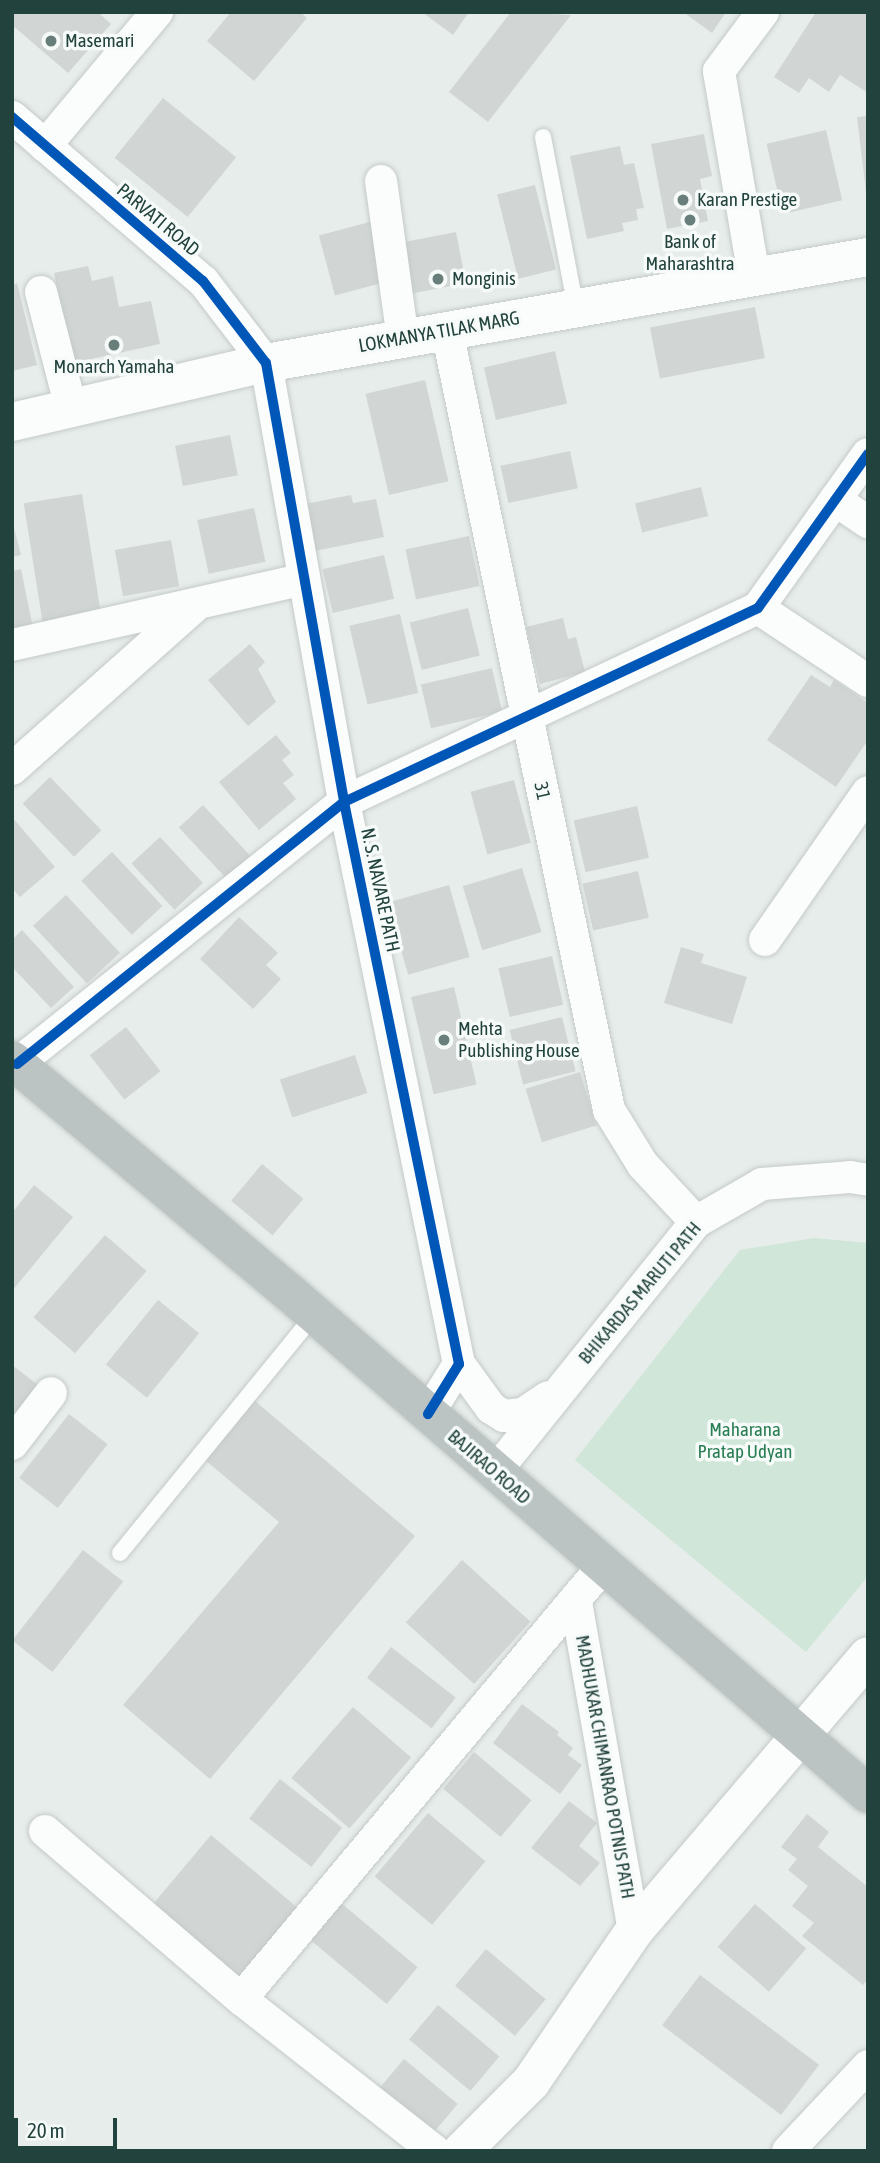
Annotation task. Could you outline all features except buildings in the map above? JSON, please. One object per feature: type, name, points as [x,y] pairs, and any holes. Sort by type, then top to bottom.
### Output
[{"type":"highway","name":"BAJIRAO ROAD","points":[[14,1062],[315,1314],[868,1794]]},
{"type":"main road","name":"LOKMANYA TILAK MARG","points":[[12,422],[266,363],[868,257]]},
{"type":"main road","name":"MADHUKAR CHIMANRAO POTNIS PATH","points":[[462,2151],[531,2082],[634,1931],[868,1656]]},
{"type":"street","points":[[45,146],[157,12]]},
{"type":"street","points":[[754,276],[719,71],[763,12]]},
{"type":"street","name":"PARVATI ROAD","points":[[12,117],[203,281],[266,363]]},
{"type":"street","points":[[381,181],[403,339]]},
{"type":"street","points":[[41,292],[71,408]]},
{"type":"street","name":"31","points":[[447,331],[609,1110],[643,1165],[696,1222]]},
{"type":"street","name":"N. S. NAVARE PATH","points":[[266,363],[344,802],[459,1364],[491,1408],[503,1416],[523,1414],[561,1389]]},
{"type":"street","points":[[14,1062],[344,802],[758,608],[868,454]]},
{"type":"street","points":[[835,499],[868,522]]},
{"type":"street","points":[[12,645],[195,606],[304,579]]},
{"type":"street","points":[[12,769],[195,606]]},
{"type":"street","points":[[758,608],[868,681]]},
{"type":"street","points":[[765,940],[868,792]]},
{"type":"street","name":"BHIKARDAS MARUTI PATH","points":[[495,1472],[696,1222],[762,1184],[850,1177],[868,1180]]},
{"type":"street","points":[[428,1414],[459,1364]]},
{"type":"street","points":[[12,1444],[51,1393]]},
{"type":"street","points":[[241,1999],[576,1602],[604,1565]]},
{"type":"street","name":"MADHUKAR CHIMANRAO POTNIS PATH","points":[[576,1602],[634,1931]]},
{"type":"street","points":[[45,1831],[241,1999],[435,2151]]},
{"type":"street","points":[[788,2151],[868,2066]]},
{"type":"lane","points":[[543,137],[576,308]]},
{"type":"lane","points":[[120,1553],[315,1314]]},
{"type":"green space","name":"Maharana Pratap Udyan","points":[[814,1238],[868,1243],[868,1576],[806,1652],[575,1460],[740,1250]]},
{"type":"cycle path","points":[[12,117],[203,281],[266,363],[344,802],[459,1364],[428,1414]]},
{"type":"cycle path","points":[[17,1064],[344,802],[758,608],[868,454]]},
{"type":"place","name":"Masemari","points":[[51,41]]},
{"type":"place","name":"Karan Prestige","points":[[683,200]]},
{"type":"place","name":"Bank of Maharashtra","points":[[690,220]]},
{"type":"place","name":"Monginis","points":[[438,279]]},
{"type":"place","name":"Monarch Yamaha","points":[[114,345]]},
{"type":"place","name":"Mehta Publishing House","points":[[444,1040]]}]
